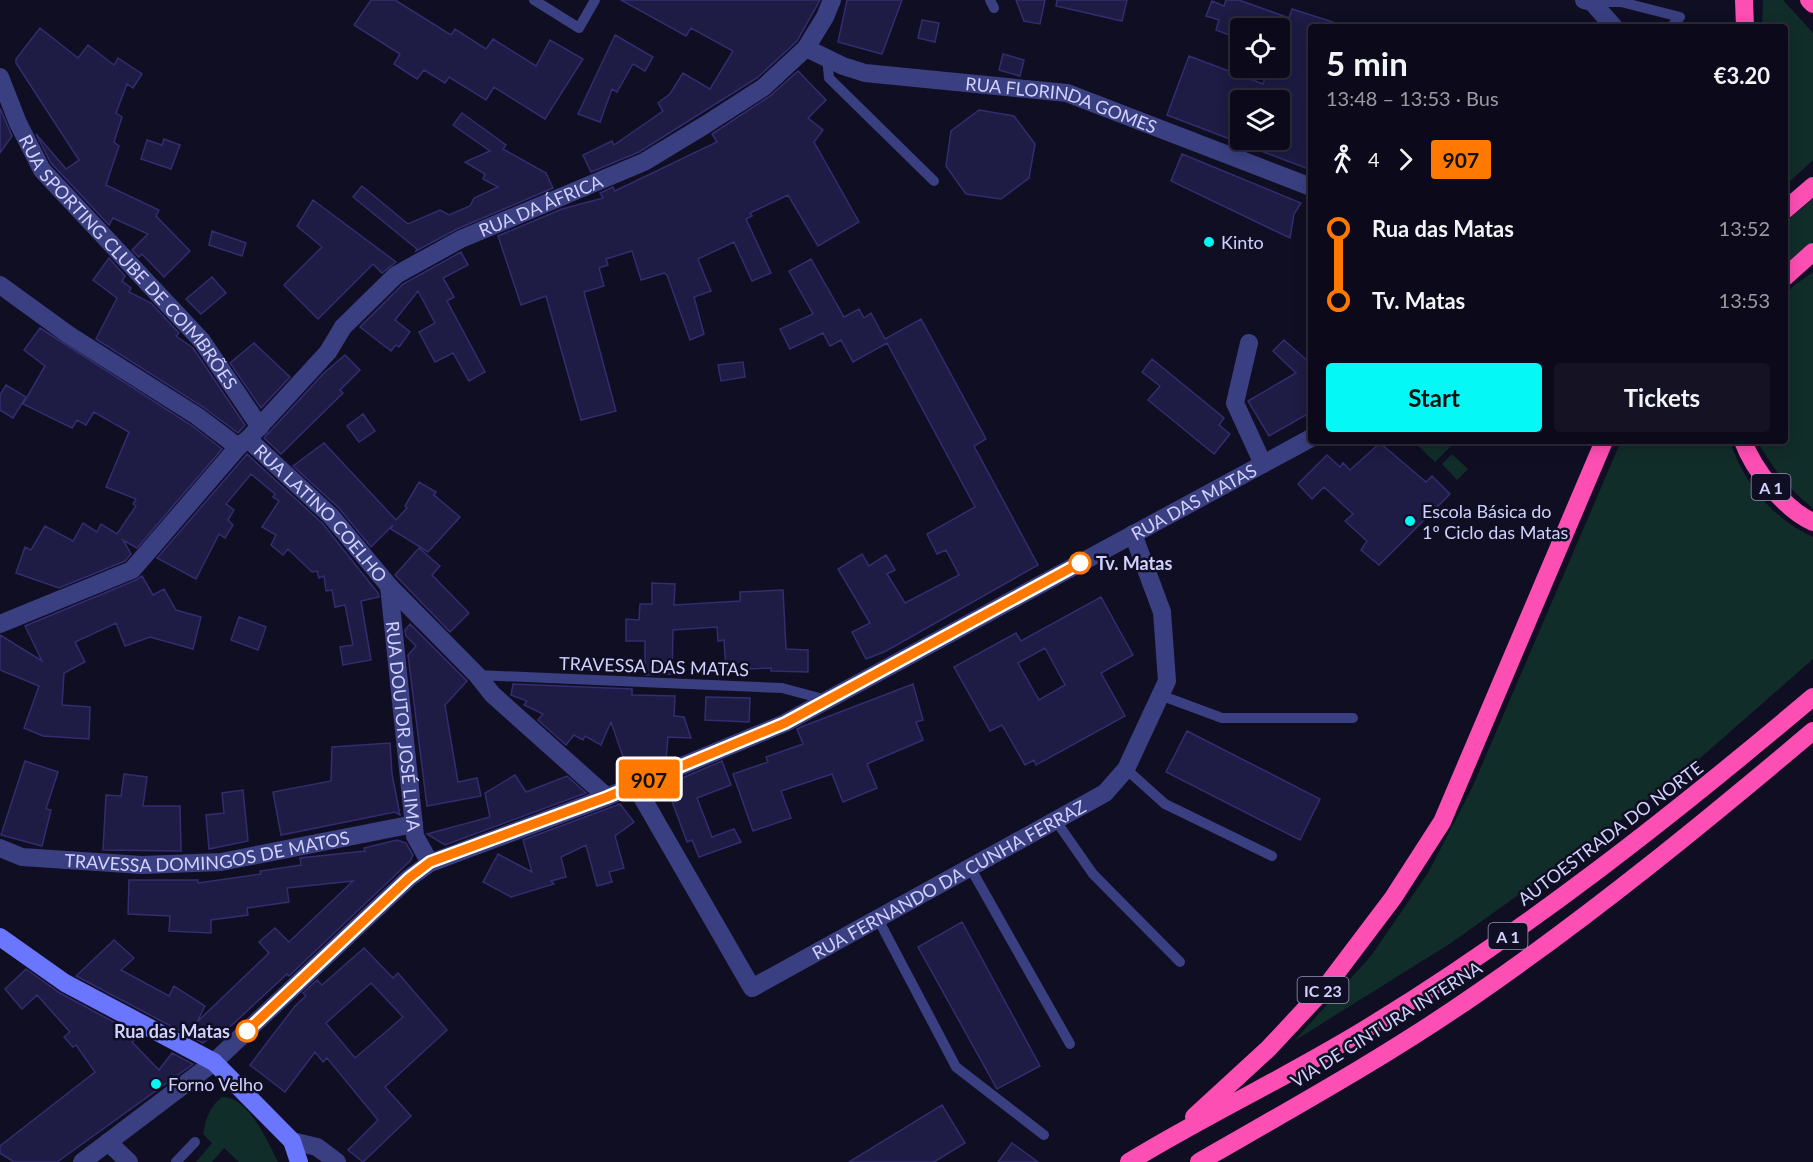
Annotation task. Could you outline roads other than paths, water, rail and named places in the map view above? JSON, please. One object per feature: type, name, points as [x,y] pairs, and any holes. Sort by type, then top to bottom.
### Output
[{"type":"highway","points":[[1744,0],[1745,24]]},
{"type":"highway","points":[[1809,0],[1813,4]]},
{"type":"highway","points":[[1788,207],[1813,186]]},
{"type":"highway","points":[[1788,274],[1813,252]]},
{"type":"highway","name":"IC 23","points":[[1175,1134],[1268,1049],[1325,988],[1393,898],[1442,822],[1605,444]]},
{"type":"highway","name":"A 1","points":[[1744,444],[1748,454],[1774,491],[1813,522]]},
{"type":"highway","name":"AUTOESTRADA DO NORTE","points":[[1175,1134],[1309,1064],[1507,937],[1696,796],[1813,698]]},
{"type":"highway","name":"VIA DE CINTURA INTERNA","points":[[1199,1162],[1431,1024],[1479,992],[1709,818],[1813,731]]},
{"type":"highway","name":"A 1","points":[[1129,1162],[1175,1134]]},
{"type":"main road","points":[[0,937],[65,983],[214,1062],[292,1141],[299,1162]]},
{"type":"street","name":"RUA DA ÁFRICA","points":[[0,624],[132,570],[328,352],[343,327],[396,275],[461,239],[644,162],[705,125],[764,87],[806,48],[825,17],[832,0]]},
{"type":"street","points":[[1590,1],[1611,24]]},
{"type":"street","name":"RUA FLORINDA GOMES","points":[[806,48],[865,73],[1067,93],[1308,186]]},
{"type":"street","name":"RUA SPORTING CLUBE DE COIMBRÕES","points":[[0,77],[18,123],[42,170],[202,341],[249,438]]},
{"type":"street","name":"RUA LATINO COELHO","points":[[0,285],[69,335],[197,416],[249,438],[331,516],[389,586],[477,675],[492,694],[537,737],[607,797]]},
{"type":"street","points":[[1249,343],[1235,403],[1263,464]]},
{"type":"street","name":"RUA DAS MATAS","points":[[82,1162],[214,1062],[409,878],[430,862],[607,797],[785,723],[1308,440]]},
{"type":"street","name":"RUA FERNANDO DA CUNHA FERRAZ","points":[[635,785],[752,988],[879,921],[1105,793],[1126,769],[1167,681],[1162,612],[1133,534]]},
{"type":"street","name":"RUA DOUTOR JOSÉ LIMA","points":[[389,586],[415,836],[430,862]]},
{"type":"street","name":"TRAVESSA DOMINGOS DE MATOS","points":[[0,848],[22,857],[142,865],[221,862],[414,824]]},
{"type":"street","points":[[292,1141],[317,1147],[337,1162]]},
{"type":"street","points":[[108,1142],[129,1162]]},
{"type":"lane","points":[[534,0],[579,28],[595,0]]},
{"type":"lane","points":[[1590,1],[1621,2],[1680,17],[1674,24]]},
{"type":"lane","points":[[827,58],[829,78],[934,181]]},
{"type":"lane","name":"TRAVESSA DAS MATAS","points":[[477,675],[782,688],[828,700]]},
{"type":"lane","points":[[1160,695],[1222,718],[1353,718]]},
{"type":"lane","points":[[1126,769],[1165,804],[1272,856]]},
{"type":"lane","points":[[1056,820],[1093,874],[1180,962]]},
{"type":"lane","points":[[971,869],[1070,1044]]},
{"type":"lane","points":[[879,921],[956,1067],[1044,1135]]},
{"type":"lane","points":[[176,1162],[195,1142]]},
{"type":"place","name":"Kinto","points":[[1209,242]]},
{"type":"place","name":"Escola Básica do 1º Ciclo das Matas","points":[[1410,521]]},
{"type":"place","name":"Tv. Matas","points":[[1080,563]]},
{"type":"place","name":"Rua das Matas","points":[[247,1031]]},
{"type":"place","name":"Forno Velho","points":[[156,1084]]}]
